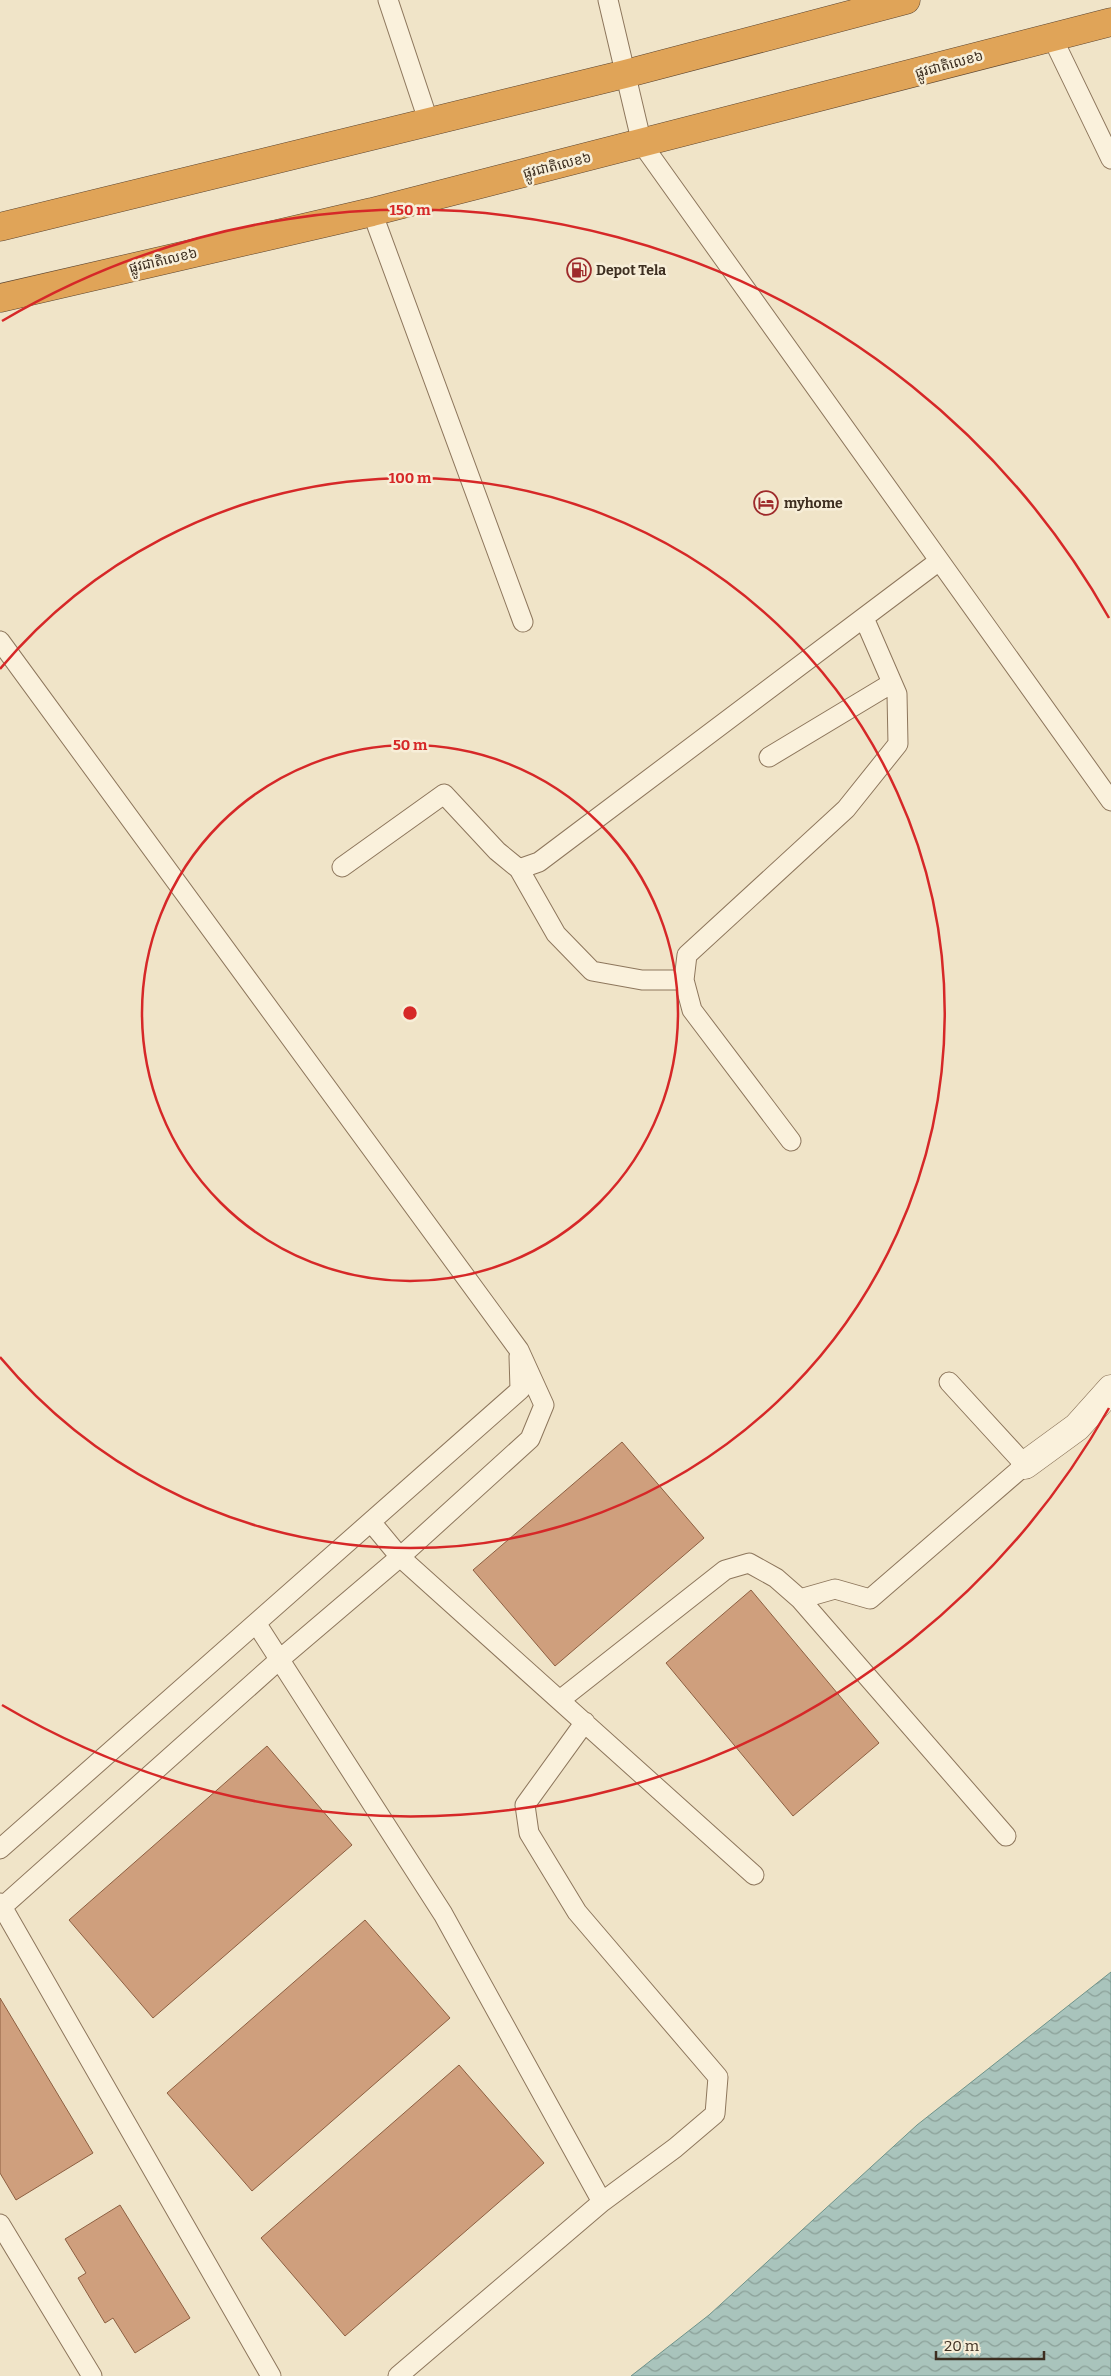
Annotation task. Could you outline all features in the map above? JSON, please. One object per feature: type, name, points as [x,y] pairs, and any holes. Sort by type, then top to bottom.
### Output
[{"type":"highway","points":[[0,227],[428,120],[624,74],[906,0]]},
{"type":"highway","name":"ផ្លូវជាតិលេខ៦","points":[[0,298],[372,212],[1111,22]]},
{"type":"street","points":[[1025,1465],[1077,1427],[1111,1389]]},
{"type":"lane","points":[[388,0],[428,120]]},
{"type":"lane","points":[[608,0],[642,144],[1111,801]]},
{"type":"lane","points":[[1052,37],[1111,158]]},
{"type":"lane","points":[[372,212],[523,622]]},
{"type":"lane","points":[[519,869],[539,862],[939,561]]},
{"type":"lane","points":[[791,1141],[692,1010],[684,980],[687,955],[846,808],[898,744],[897,694],[864,618]]},
{"type":"lane","points":[[0,641],[519,1350],[544,1405],[530,1439],[400,1558],[279,1660],[1,1906],[271,2376]]},
{"type":"lane","points":[[769,758],[892,683]]},
{"type":"lane","points":[[342,867],[444,794],[497,851],[519,869],[556,934],[592,971],[642,980],[684,980]]},
{"type":"lane","points":[[0,1849],[520,1390],[519,1350]]},
{"type":"lane","points":[[800,1599],[835,1589],[870,1599],[1025,1465],[948,1382]]},
{"type":"lane","points":[[371,1522],[400,1558],[754,1875]]},
{"type":"lane","points":[[560,1700],[725,1570],[749,1563],[776,1578],[800,1599],[1006,1836]]},
{"type":"lane","points":[[256,1623],[443,1914],[602,2202]]},
{"type":"lane","points":[[398,2376],[602,2202],[675,2148],[715,2114],[718,2077],[577,1912],[529,1833],[525,1805],[585,1722]]},
{"type":"lane","points":[[0,2224],[92,2376]]},
{"type":"water","points":[[1111,1972],[1111,2376],[631,2376],[709,2315],[917,2125]]},
{"type":"building","points":[[622,1442],[704,1538],[555,1666],[473,1570]]},
{"type":"building","points":[[751,1590],[879,1743],[793,1816],[666,1663]]},
{"type":"building","points":[[267,1746],[352,1845],[153,2018],[69,1920]]},
{"type":"building","points":[[365,1920],[450,2018],[252,2191],[167,2093]]},
{"type":"building","points":[[0,1998],[93,2153],[16,2200],[0,2173]]},
{"type":"building","points":[[459,2065],[544,2163],[345,2336],[261,2238]]},
{"type":"building","points":[[120,2205],[190,2318],[135,2353],[113,2318],[105,2323],[78,2278],[86,2273],[65,2239]]},
{"type":"place","name":"Depot Tela","points":[[579,270]]},
{"type":"place","name":"myhome","points":[[766,503]]}]
